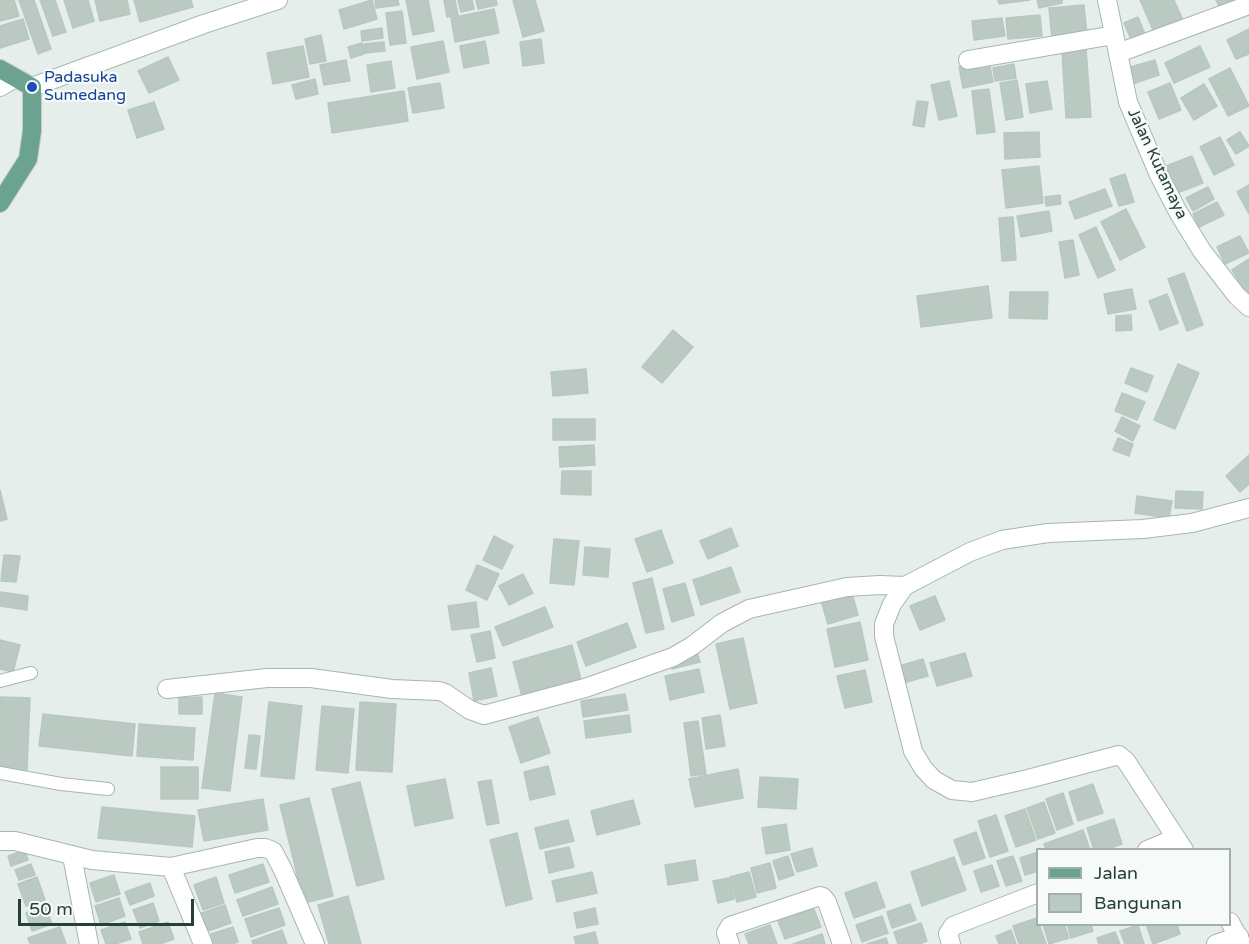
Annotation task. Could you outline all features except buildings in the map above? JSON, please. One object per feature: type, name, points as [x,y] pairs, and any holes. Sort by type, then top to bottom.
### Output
[{"type":"main road","points":[[0,203],[28,159],[32,131],[32,87],[5,78]]},
{"type":"street","name":"Jalan Kutamaya","points":[[1107,0],[1128,102],[1159,175],[1202,251],[1237,297],[1249,307]]},
{"type":"street","points":[[32,87],[204,24],[275,1]]},
{"type":"street","points":[[968,60],[1116,44],[1249,5]]},
{"type":"street","points":[[1154,848],[1180,844],[1126,761],[1119,755],[1028,780],[972,792],[952,790],[934,780],[923,768],[913,751],[884,636],[884,624],[892,604],[905,586],[970,552],[1002,540],[1048,533],[1143,529],[1192,523],[1249,507]]},
{"type":"street","points":[[167,689],[267,678],[311,678],[439,691],[470,710],[484,715],[585,688],[673,657],[734,616],[749,609],[847,587],[905,586]]},
{"type":"street","points":[[0,841],[15,841],[92,860],[171,867],[257,848],[270,849],[283,870],[315,944]]},
{"type":"street","points":[[72,856],[90,944]]},
{"type":"street","points":[[171,867],[203,944]]},
{"type":"street","points":[[951,944],[948,934],[952,927],[1036,894]]},
{"type":"street","points":[[730,944],[726,933],[730,926],[820,897],[827,902],[842,944]]},
{"type":"street","points":[[1216,944],[1237,934]]},
{"type":"lane","points":[[0,681],[31,673]]},
{"type":"lane","points":[[0,773],[61,784],[108,789]]},
{"type":"place","name":"Padasuka Sumedang","points":[[32,87]]}]
